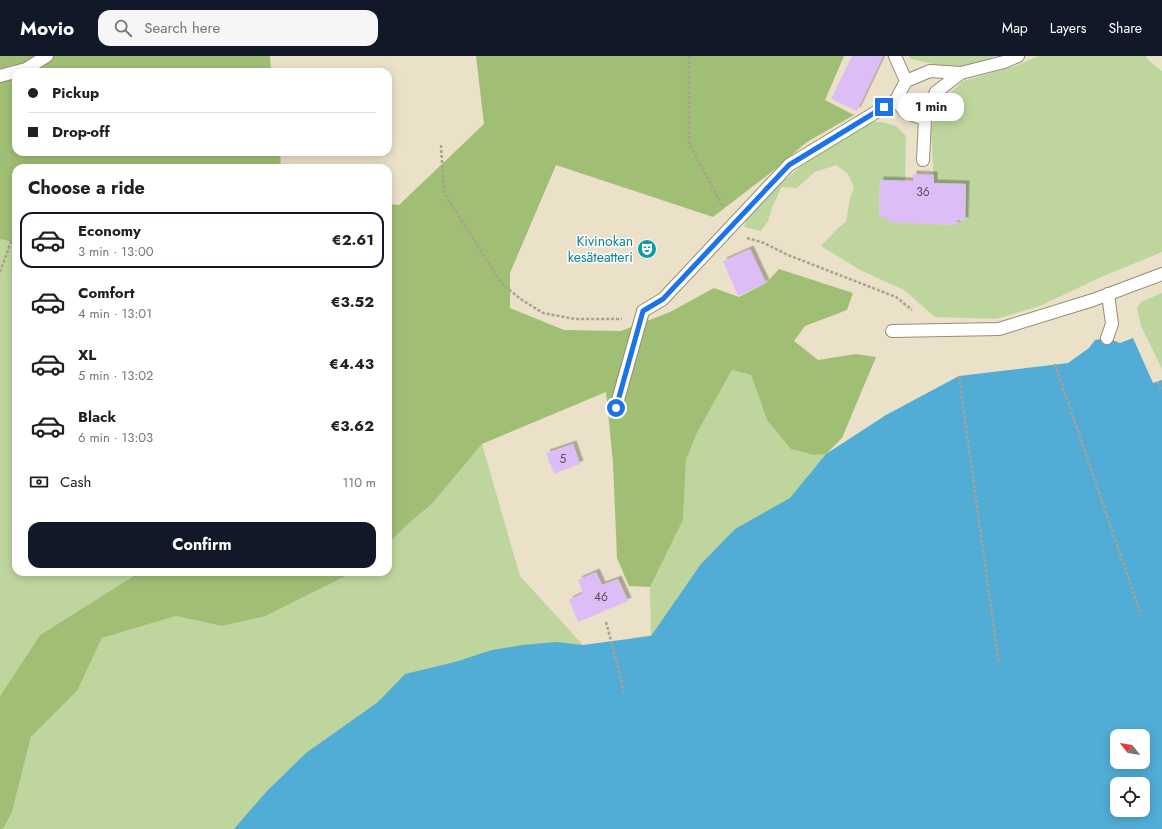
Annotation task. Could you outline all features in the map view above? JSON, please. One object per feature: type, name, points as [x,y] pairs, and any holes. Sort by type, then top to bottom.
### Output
[{"type":"lane","points":[[28,68],[47,56]]},
{"type":"lane","points":[[895,56],[906,81]]},
{"type":"lane","points":[[616,408],[643,311],[663,299],[789,165],[896,100],[906,81],[930,71],[961,73],[1004,62],[1018,56]]},
{"type":"lane","points":[[0,76],[12,73]]},
{"type":"lane","points":[[923,160],[925,119],[936,92],[961,73]]},
{"type":"lane","points":[[896,100],[906,113],[925,119]]},
{"type":"lane","points":[[892,331],[999,329],[1093,300],[1162,274]]},
{"type":"lane","points":[[1107,338],[1112,324],[1108,294]]},
{"type":"path","points":[[689,56],[689,143],[729,229],[764,243],[788,255],[896,297],[938,331]]},
{"type":"path","points":[[441,145],[444,193],[502,284],[522,300],[543,313],[575,319],[623,319],[643,311]]},
{"type":"path","points":[[0,272],[12,239]]},
{"type":"path","points":[[1055,364],[1140,612]]},
{"type":"path","points":[[959,376],[999,665]]},
{"type":"path","points":[[1157,382],[1162,391]]},
{"type":"path","points":[[606,622],[624,693]]},
{"type":"green space","points":[[0,56],[270,56],[271,68],[12,68],[12,156],[280,156],[281,164],[12,164],[12,242],[0,239]]},
{"type":"green space","points":[[476,56],[844,56],[825,100],[854,115],[807,142],[769,174],[713,217],[556,165],[510,273],[510,308],[564,330],[621,331],[670,312],[714,288],[739,297],[766,283],[779,269],[853,293],[847,310],[805,326],[794,341],[818,360],[856,354],[876,357],[842,438],[826,454],[814,455],[791,449],[767,420],[751,375],[732,370],[697,433],[686,460],[683,520],[650,587],[629,586],[617,558],[613,463],[606,392],[482,444],[432,504],[392,540],[392,204],[399,205],[484,124]]},
{"type":"green space","points":[[909,56],[996,56],[962,67],[933,64],[911,59]]},
{"type":"green space","points":[[1038,56],[1146,56],[1148,60],[1162,71],[1162,252],[1099,278],[1040,306],[996,319],[935,317],[904,290],[860,270],[821,246],[838,228],[846,222],[850,199],[854,187],[848,174],[836,165],[815,172],[797,188],[782,187],[773,205],[768,221],[761,231],[744,227],[748,216],[772,191],[800,167],[835,142],[870,122],[883,122],[896,126],[906,136],[905,181],[880,180],[879,216],[889,217],[889,222],[957,225],[957,220],[965,220],[966,184],[934,183],[931,129],[941,102],[963,81],[1016,66]]},
{"type":"green space","points":[[0,239],[12,242],[12,576],[134,576],[40,635],[0,696]]},
{"type":"green space","points":[[1162,293],[1162,369],[1141,326],[1137,308],[1141,302]]},
{"type":"green space","points":[[732,370],[751,375],[767,420],[814,455],[826,454],[827,488],[640,654],[631,638],[651,635],[650,587],[683,520],[686,460],[697,433]]},
{"type":"green space","points":[[482,444],[520,576],[583,645],[267,829],[3,829],[12,812],[31,737],[77,691],[102,638],[176,616],[222,626],[266,616],[346,576],[392,576],[392,540],[432,504]]},
{"type":"green space","points":[[134,576],[346,576],[266,616],[222,626],[176,616],[102,638],[77,691],[31,737],[12,812],[3,829],[0,829],[0,696],[40,635]]},
{"type":"water","points":[[1107,338],[1120,343],[1133,338],[1153,383],[1162,380],[1162,829],[234,829],[266,792],[306,753],[378,702],[405,674],[455,662],[492,650],[523,645],[556,642],[583,645],[651,636],[701,564],[735,529],[790,498],[826,454],[886,415],[959,376],[1068,363],[1089,348],[1095,340]]},
{"type":"building","points":[[852,56],[883,56],[857,111],[831,99]]},
{"type":"building","points":[[913,174],[934,175],[934,183],[966,184],[965,221],[957,220],[957,225],[888,222],[889,217],[879,217],[880,180],[913,181]]},
{"type":"building","points":[[750,249],[766,283],[738,296],[723,261]]},
{"type":"building","points":[[573,444],[580,464],[554,474],[546,453]]},
{"type":"building","points":[[596,572],[602,585],[618,579],[628,601],[578,622],[569,600],[583,593],[578,580]]},
{"type":"place","name":"Kivinokan kesäteatteri","points":[[647,249]]},
{"type":"route","points":[[616,408],[643,311],[663,299],[789,165],[884,107]]}]
